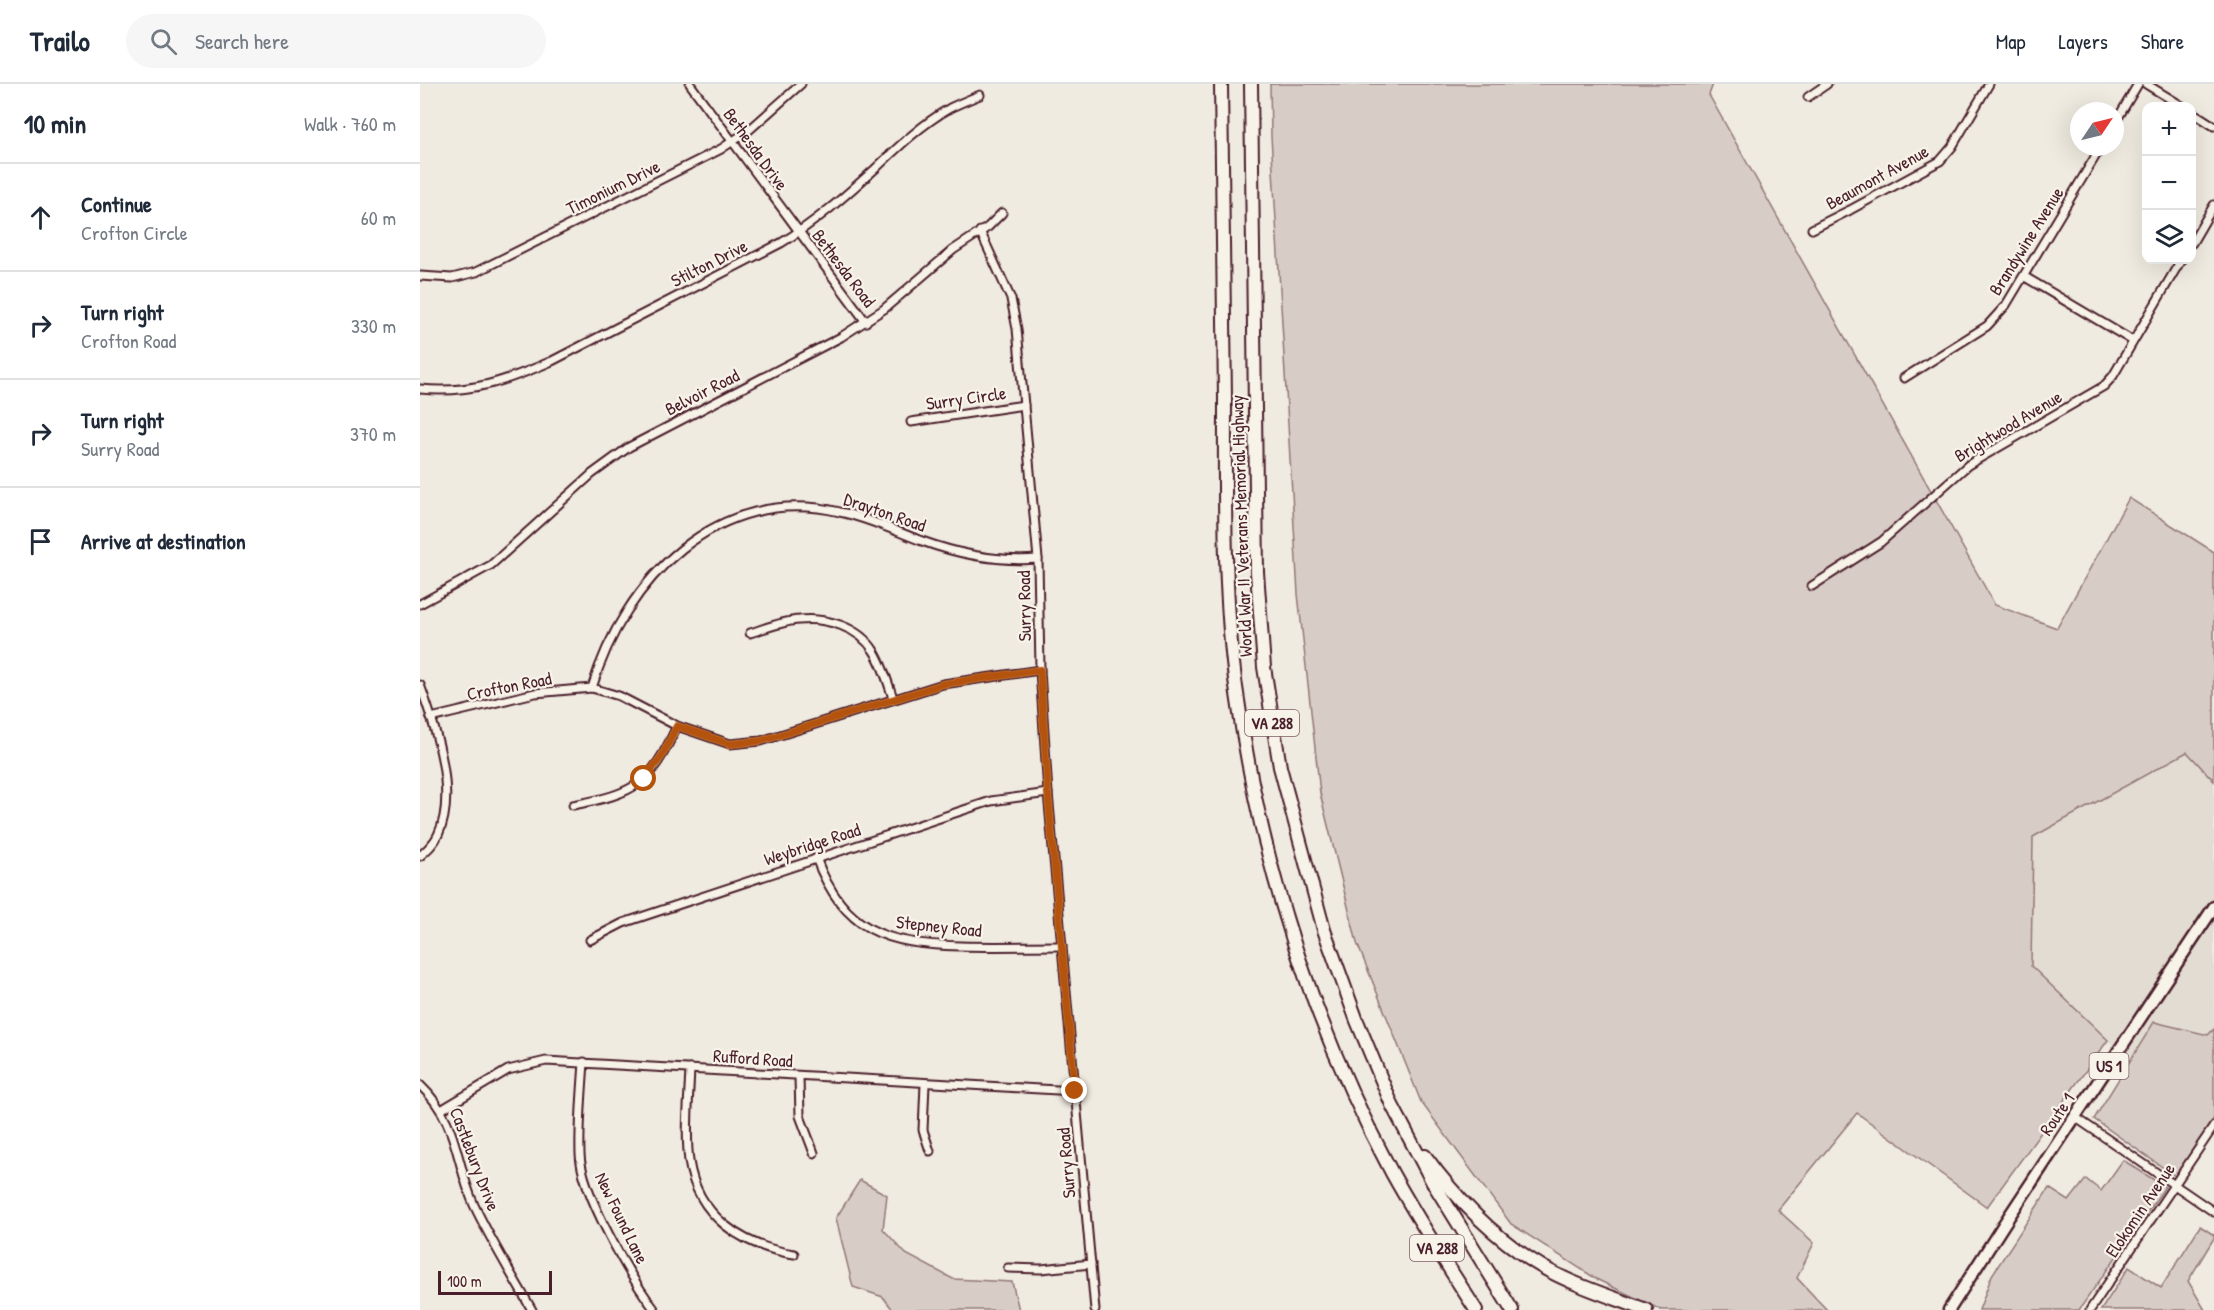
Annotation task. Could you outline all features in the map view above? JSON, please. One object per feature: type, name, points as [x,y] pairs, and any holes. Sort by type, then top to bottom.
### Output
[{"type":"highway","name":"World War II Veterans Memorial Highway","points":[[1221,84],[1229,605],[1236,684],[1255,799],[1288,926],[1342,1070],[1394,1175],[1474,1310]]},
{"type":"highway","name":"World War II Veterans Memorial Highway","points":[[1251,84],[1257,572],[1264,668],[1275,739],[1303,856],[1336,967],[1392,1105],[1412,1146],[1467,1240],[1512,1310]]},
{"type":"highway","points":[[1412,1146],[1425,1156],[1470,1210],[1522,1254],[1560,1276],[1646,1310]]},
{"type":"main road","name":"Route 1","points":[[1949,1310],[2214,907]]},
{"type":"street","name":"Bethesda Drive","points":[[690,84],[799,232]]},
{"type":"street","name":"Timonium Drive","points":[[420,276],[452,278],[476,272],[732,142],[765,117],[801,84]]},
{"type":"street","points":[[1808,97],[1827,84]]},
{"type":"street","name":"Beaumont Avenue","points":[[1812,229],[1940,161],[1952,147],[1989,84]]},
{"type":"street","points":[[2124,108],[2138,84]]},
{"type":"street","points":[[2146,84],[2175,102]]},
{"type":"street","name":"Stilton Drive","points":[[420,389],[466,389],[489,386],[519,375],[569,352],[799,232],[842,199],[927,123],[949,109],[980,95]]},
{"type":"street","points":[[2196,115],[2214,126]]},
{"type":"street","name":"Brandywine Avenue","points":[[1904,378],[1987,326],[2006,305],[2025,277],[2096,156]]},
{"type":"street","points":[[2196,236],[2214,205]]},
{"type":"street","name":"Belvoir Road","points":[[420,604],[491,565],[592,474],[629,447],[866,322],[952,250],[1002,213]]},
{"type":"street","name":"Surry Road","points":[[980,231],[1011,298],[1017,329],[1038,559],[1040,670],[1048,793],[1095,1310]]},
{"type":"street","name":"Bethesda Road","points":[[799,232],[866,322]]},
{"type":"street","name":"Brightwood Avenue","points":[[1812,586],[1881,542],[1968,465],[2096,392],[2113,376],[2179,264]]},
{"type":"street","points":[[2025,277],[2133,341]]},
{"type":"street","name":"Surry Circle","points":[[911,422],[1024,405]]},
{"type":"street","name":"Drayton Road","points":[[592,688],[597,671],[617,628],[634,598],[657,570],[707,532],[726,522],[753,513],[789,508],[824,509],[869,520],[933,545],[960,552],[1011,560],[1038,559]]},
{"type":"street","points":[[750,633],[799,620],[827,622],[842,626],[863,638],[875,652],[893,698]]},
{"type":"street","name":"Crofton Road","points":[[431,718],[535,693],[592,688],[619,696],[677,726],[730,744],[761,741],[943,684],[1040,670]]},
{"type":"street","points":[[420,685],[431,718],[443,772],[445,810],[438,837],[420,856]]},
{"type":"street","points":[[573,805],[613,797],[636,786],[653,768],[677,726]]},
{"type":"street","name":"Weybridge Road","points":[[590,940],[623,923],[991,801],[1048,793]]},
{"type":"street","name":"Stepney Road","points":[[816,858],[825,880],[839,903],[857,920],[882,935],[907,942],[953,945],[1062,946]]},
{"type":"street","name":"Rufford Road","points":[[441,1110],[508,1070],[546,1061],[1075,1091]]},
{"type":"street","name":"New Found Lane","points":[[584,1062],[580,1154],[584,1178],[603,1221],[655,1310]]},
{"type":"street","points":[[690,1069],[687,1144],[689,1161],[702,1198],[718,1219],[743,1239],[775,1251],[794,1254]]},
{"type":"street","points":[[799,1077],[800,1116],[814,1153]]},
{"type":"street","points":[[925,1084],[923,1130],[930,1151]]},
{"type":"street","name":"Castlebury Drive","points":[[420,1085],[441,1110],[455,1140],[475,1206],[532,1310]]},
{"type":"street","points":[[2075,1117],[2214,1212]]},
{"type":"street","name":"Elokomin Avenue","points":[[2090,1310],[2214,1126]]},
{"type":"street","points":[[1008,1268],[1041,1269],[1090,1264]]},
{"type":"shaded area","points":[[1270,84],[1713,84],[1709,95],[1995,605],[2057,628],[2129,498],[2214,552],[2214,781],[2187,752],[2033,837],[2031,966],[2108,1040],[1987,1207],[1857,1113],[1778,1210],[1814,1243],[1797,1278],[1827,1310],[1661,1310],[1598,1280],[1511,1224],[1421,1102],[1357,943],[1320,793],[1298,594],[1271,136]]},
{"type":"shaded area","points":[[2187,752],[2214,781],[2214,1029],[2208,1035],[2154,1022],[2129,1061],[2031,966],[2033,837]]},
{"type":"shaded area","points":[[2154,1022],[2208,1035],[2214,1029],[2214,1118],[2175,1176],[2094,1119]]},
{"type":"shaded area","points":[[2123,1160],[2165,1187],[2079,1310],[1979,1310],[1992,1275],[2049,1188],[2069,1201],[2086,1179],[2101,1191]]},
{"type":"shaded area","points":[[860,1180],[887,1195],[883,1229],[906,1254],[953,1279],[1012,1282],[1019,1310],[893,1310],[883,1297],[853,1287],[836,1218]]},
{"type":"shaded area","points":[[2200,1226],[2214,1235],[2214,1238],[2188,1281],[2205,1310],[2101,1310],[2129,1267],[2161,1288]]},
{"type":"route","points":[[644,779],[662,756],[677,726],[730,744],[761,741],[943,684],[1040,670],[1048,793],[1075,1091]]}]
